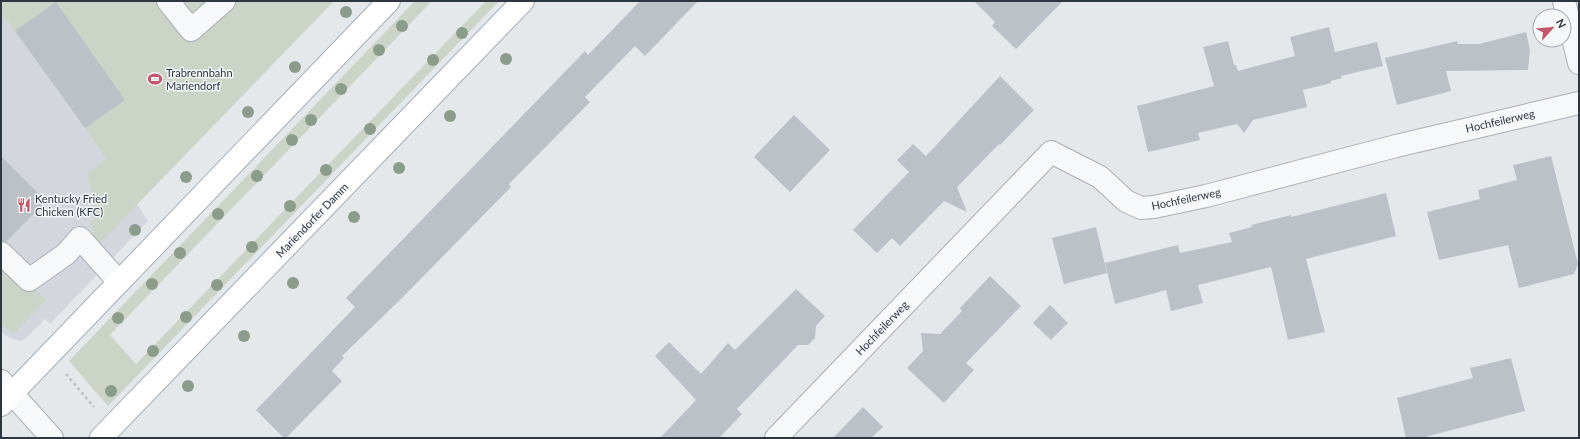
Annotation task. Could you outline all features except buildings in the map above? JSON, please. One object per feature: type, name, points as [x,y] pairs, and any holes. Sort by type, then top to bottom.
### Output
[{"type":"main road","points":[[5,393],[119,282],[389,1]]},
{"type":"main road","name":"Mariendorfer Damm","points":[[101,438],[523,1]]},
{"type":"street","points":[[168,1],[192,30],[224,1]]},
{"type":"street","points":[[1564,1],[1579,63]]},
{"type":"street","name":"Hochfeilerweg","points":[[776,438],[1051,152],[1100,177],[1126,201],[1141,208],[1154,207],[1206,196],[1396,146],[1579,103]]},
{"type":"street","points":[[1,253],[29,280],[66,254],[80,238],[119,282]]},
{"type":"street","points":[[5,393],[52,438]]},
{"type":"path","points":[[62,369],[96,408]]},
{"type":"shaded area","name":"Trabrennbahn Mariendorf","points":[[1,1],[334,1],[97,246],[90,223],[98,216],[87,173],[106,159],[1,12]]},
{"type":"shaded area","points":[[415,1],[432,1],[110,335],[136,364],[486,1],[499,1],[108,406],[69,361]]},
{"type":"shaded area","points":[[1,12],[85,128],[148,221],[50,324],[45,319],[24,340],[19,341],[8,337],[1,331]]},
{"type":"shaded area","points":[[1,256],[46,300],[13,334],[1,323]]},
{"type":"place","name":"Trabrennbahn Mariendorf","points":[[155,79]]},
{"type":"place","name":"Kentucky Fried Chicken (KFC)","points":[[24,205]]}]
